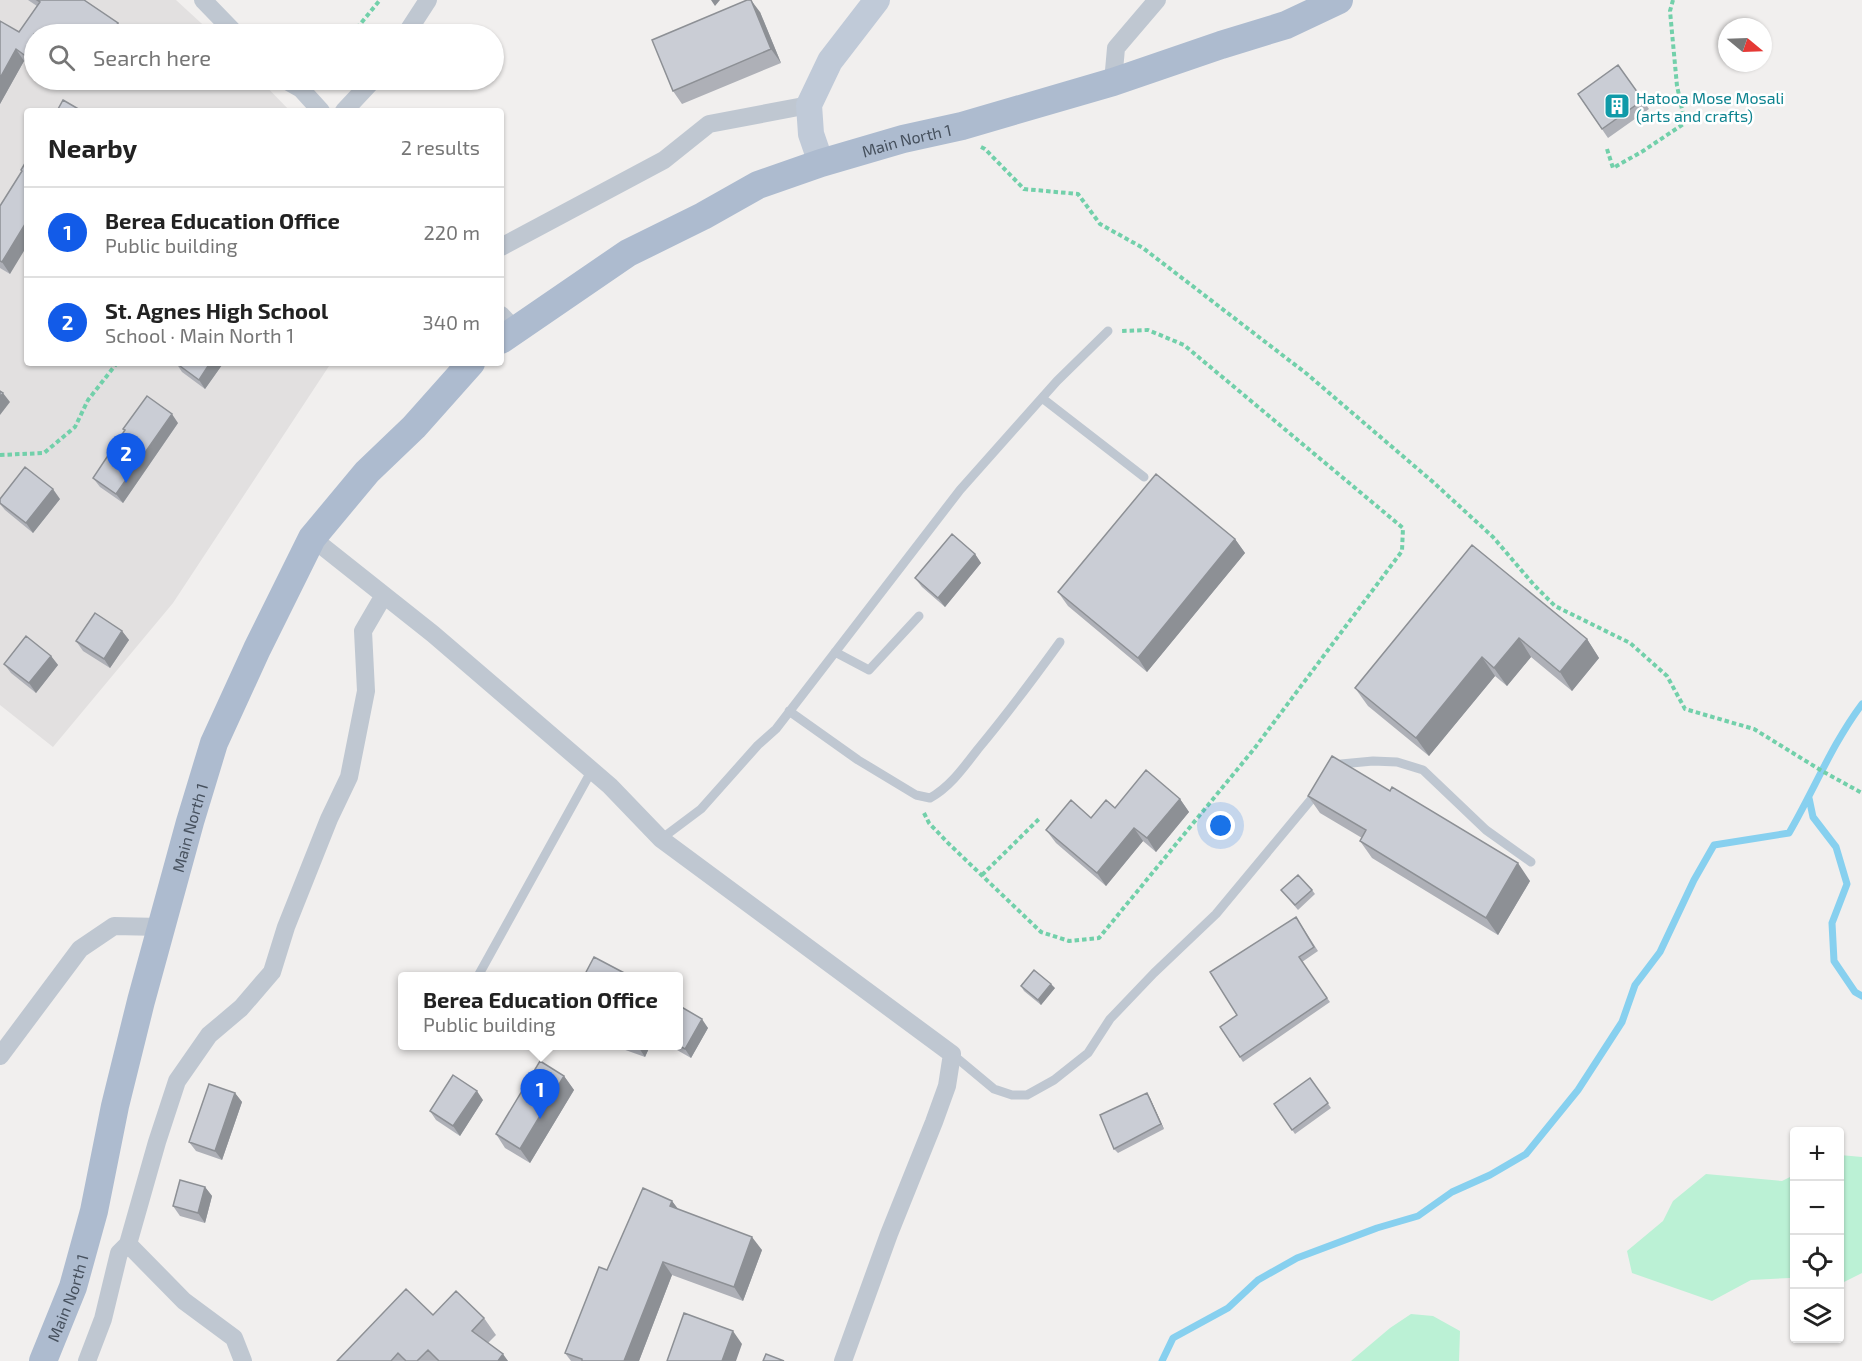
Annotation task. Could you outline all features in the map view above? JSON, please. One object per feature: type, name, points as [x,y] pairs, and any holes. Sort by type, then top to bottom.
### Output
[{"type":"main road","name":"Main North 1","points":[[506,328],[628,253],[703,216],[758,185],[821,163],[903,139],[962,126],[1113,82],[1286,25],[1339,0]]},
{"type":"main road","name":"Main North 1","points":[[43,1361],[73,1287],[94,1211],[115,1106],[161,927],[214,743],[312,538],[367,472],[414,427],[468,366]]},
{"type":"street","points":[[203,0],[226,24]]},
{"type":"street","points":[[412,24],[428,0]]},
{"type":"street","points":[[821,163],[811,134],[809,105],[830,61],[877,0]]},
{"type":"street","points":[[1113,82],[1116,48],[1157,0]]},
{"type":"street","points":[[302,90],[318,108]]},
{"type":"street","points":[[347,108],[364,90]]},
{"type":"street","points":[[504,245],[664,160],[709,124],[809,105]]},
{"type":"street","points":[[312,538],[433,634],[592,770],[661,838],[952,1054],[947,1086],[889,1234],[843,1361]]},
{"type":"street","points":[[87,1361],[103,1319],[119,1253],[128,1244],[177,1081],[209,1035],[241,1008],[272,972],[286,927],[329,819],[349,777],[366,691],[363,631],[384,595]]},
{"type":"street","points":[[0,1056],[80,949],[114,926],[161,927]]},
{"type":"street","points":[[128,1244],[184,1300],[234,1338],[243,1361]]},
{"type":"lane","points":[[661,838],[701,809],[758,745],[776,729],[960,490],[1042,398],[1108,331]]},
{"type":"lane","points":[[1042,398],[1144,477]]},
{"type":"lane","points":[[835,652],[869,670],[919,616]]},
{"type":"lane","points":[[789,711],[858,760],[916,795],[930,798],[941,792],[954,778],[1021,695],[1060,642]]},
{"type":"lane","points":[[952,1054],[994,1089],[1012,1095],[1027,1095],[1054,1080],[1088,1053],[1110,1019],[1216,914],[1341,764],[1373,760],[1397,762],[1424,770],[1486,830],[1531,862]]},
{"type":"lane","points":[[480,972],[592,770]]},
{"type":"path","points":[[360,24],[380,0]]},
{"type":"path","points":[[1607,149],[1613,168],[1685,123],[1677,86],[1670,11],[1673,0]]},
{"type":"path","points":[[962,126],[966,141],[985,149],[1024,189],[1078,194],[1100,224],[1143,248],[1307,374],[1433,482],[1493,537],[1555,606],[1630,643],[1667,676],[1685,709],[1754,729],[1862,793]]},
{"type":"path","points":[[916,795],[929,823],[1041,932],[1069,941],[1099,938],[1254,749],[1402,550],[1403,528],[1184,345],[1148,330],[1108,331]]},
{"type":"path","points":[[0,455],[44,453],[75,427],[88,399],[115,366]]},
{"type":"path","points":[[982,875],[1040,818]]},
{"type":"shaded area","points":[[0,0],[176,0],[202,24],[24,24],[24,90],[270,90],[287,108],[24,108],[24,366],[329,366],[173,603],[53,747],[0,705]]},
{"type":"green space","points":[[1844,1155],[1862,1157],[1862,1273],[1844,1282]]},
{"type":"green space","points":[[1706,1174],[1782,1181],[1790,1177],[1790,1278],[1751,1280],[1712,1301],[1632,1273],[1627,1251],[1663,1221],[1673,1201]]},
{"type":"green space","points":[[1411,1314],[1433,1316],[1460,1331],[1459,1361],[1351,1361],[1390,1328]]},
{"type":"building","points":[[37,0],[84,0],[118,23],[25,24],[40,2]]},
{"type":"building","points":[[751,0],[771,49],[673,91],[652,40]]},
{"type":"building","points":[[0,21],[19,32],[24,25],[24,55],[16,49],[0,78]]},
{"type":"building","name":"Hatooa Mose Mosali (arts and crafts)","points":[[1618,65],[1643,100],[1602,129],[1578,94]]},
{"type":"building","points":[[63,100],[77,108],[59,108]]},
{"type":"building","points":[[24,165],[24,226],[2,262],[0,261],[0,206]]},
{"type":"building","points":[[180,366],[208,366],[199,380]]},
{"type":"building","points":[[147,396],[172,414],[116,494],[93,478],[125,430],[123,429]]},
{"type":"building","points":[[25,467],[53,489],[26,523],[0,503],[0,499]]},
{"type":"building","points":[[1156,474],[1235,539],[1138,658],[1058,592]]},
{"type":"building","points":[[952,534],[975,554],[938,598],[915,578]]},
{"type":"building","points":[[1472,545],[1587,639],[1560,672],[1519,638],[1494,668],[1482,657],[1416,738],[1355,688]]},
{"type":"building","points":[[95,613],[122,631],[104,659],[76,641]]},
{"type":"building","points":[[26,636],[51,656],[29,683],[4,664]]},
{"type":"building","points":[[1332,756],[1390,791],[1392,787],[1518,863],[1486,918],[1360,841],[1366,830],[1308,796]]},
{"type":"building","points":[[1146,770],[1180,799],[1147,838],[1134,828],[1097,873],[1046,830],[1071,800],[1091,818],[1106,800],[1115,808]]},
{"type":"building","points":[[1298,875],[1312,890],[1295,905],[1281,890]]},
{"type":"building","points":[[1296,917],[1314,947],[1299,957],[1327,998],[1240,1057],[1220,1027],[1237,1015],[1210,972]]},
{"type":"building","points":[[594,957],[622,972],[586,972]]},
{"type":"building","points":[[1034,970],[1051,984],[1038,1000],[1021,986]]},
{"type":"building","points":[[683,1008],[702,1019],[685,1049],[683,1048]]},
{"type":"building","points":[[540,1061],[564,1076],[520,1149],[496,1134]]},
{"type":"building","points":[[453,1075],[477,1091],[453,1126],[430,1111]]},
{"type":"building","points":[[1310,1078],[1328,1103],[1292,1130],[1274,1104]]},
{"type":"building","points":[[209,1084],[235,1093],[215,1151],[189,1142]]},
{"type":"building","points":[[1147,1093],[1161,1124],[1114,1149],[1100,1115]]},
{"type":"building","points":[[180,1180],[205,1187],[198,1213],[173,1206]]},
{"type":"building","points":[[643,1188],[672,1201],[670,1206],[752,1237],[734,1287],[663,1262],[624,1361],[582,1361],[582,1359],[565,1353],[599,1267],[607,1270]]},
{"type":"building","points":[[406,1289],[433,1315],[456,1291],[484,1318],[472,1331],[503,1354],[498,1361],[439,1361],[428,1350],[417,1361],[406,1361],[398,1353],[391,1361],[337,1361]]},
{"type":"building","points":[[684,1313],[733,1331],[722,1361],[667,1361]]},
{"type":"building","points":[[766,1354],[784,1361],[763,1361]]},
{"type":"waterway","points":[[1162,1361],[1173,1338],[1228,1308],[1258,1280],[1297,1258],[1377,1228],[1418,1216],[1452,1192],[1490,1175],[1526,1154],[1578,1090],[1622,1022],[1635,985],[1660,952],[1694,880],[1714,845],[1789,833],[1832,751],[1862,704]]},
{"type":"waterway","points":[[1809,798],[1813,817],[1836,847],[1847,884],[1832,923],[1834,961],[1855,992],[1862,996]]},
{"type":"place","name":"Hatooa Mose Mosali (arts and crafts)","points":[[1617,106]]},
{"type":"place","name":"St. Agnes High School","points":[[126,483]]},
{"type":"place","name":"Berea Education Office","points":[[540,1119]]}]
